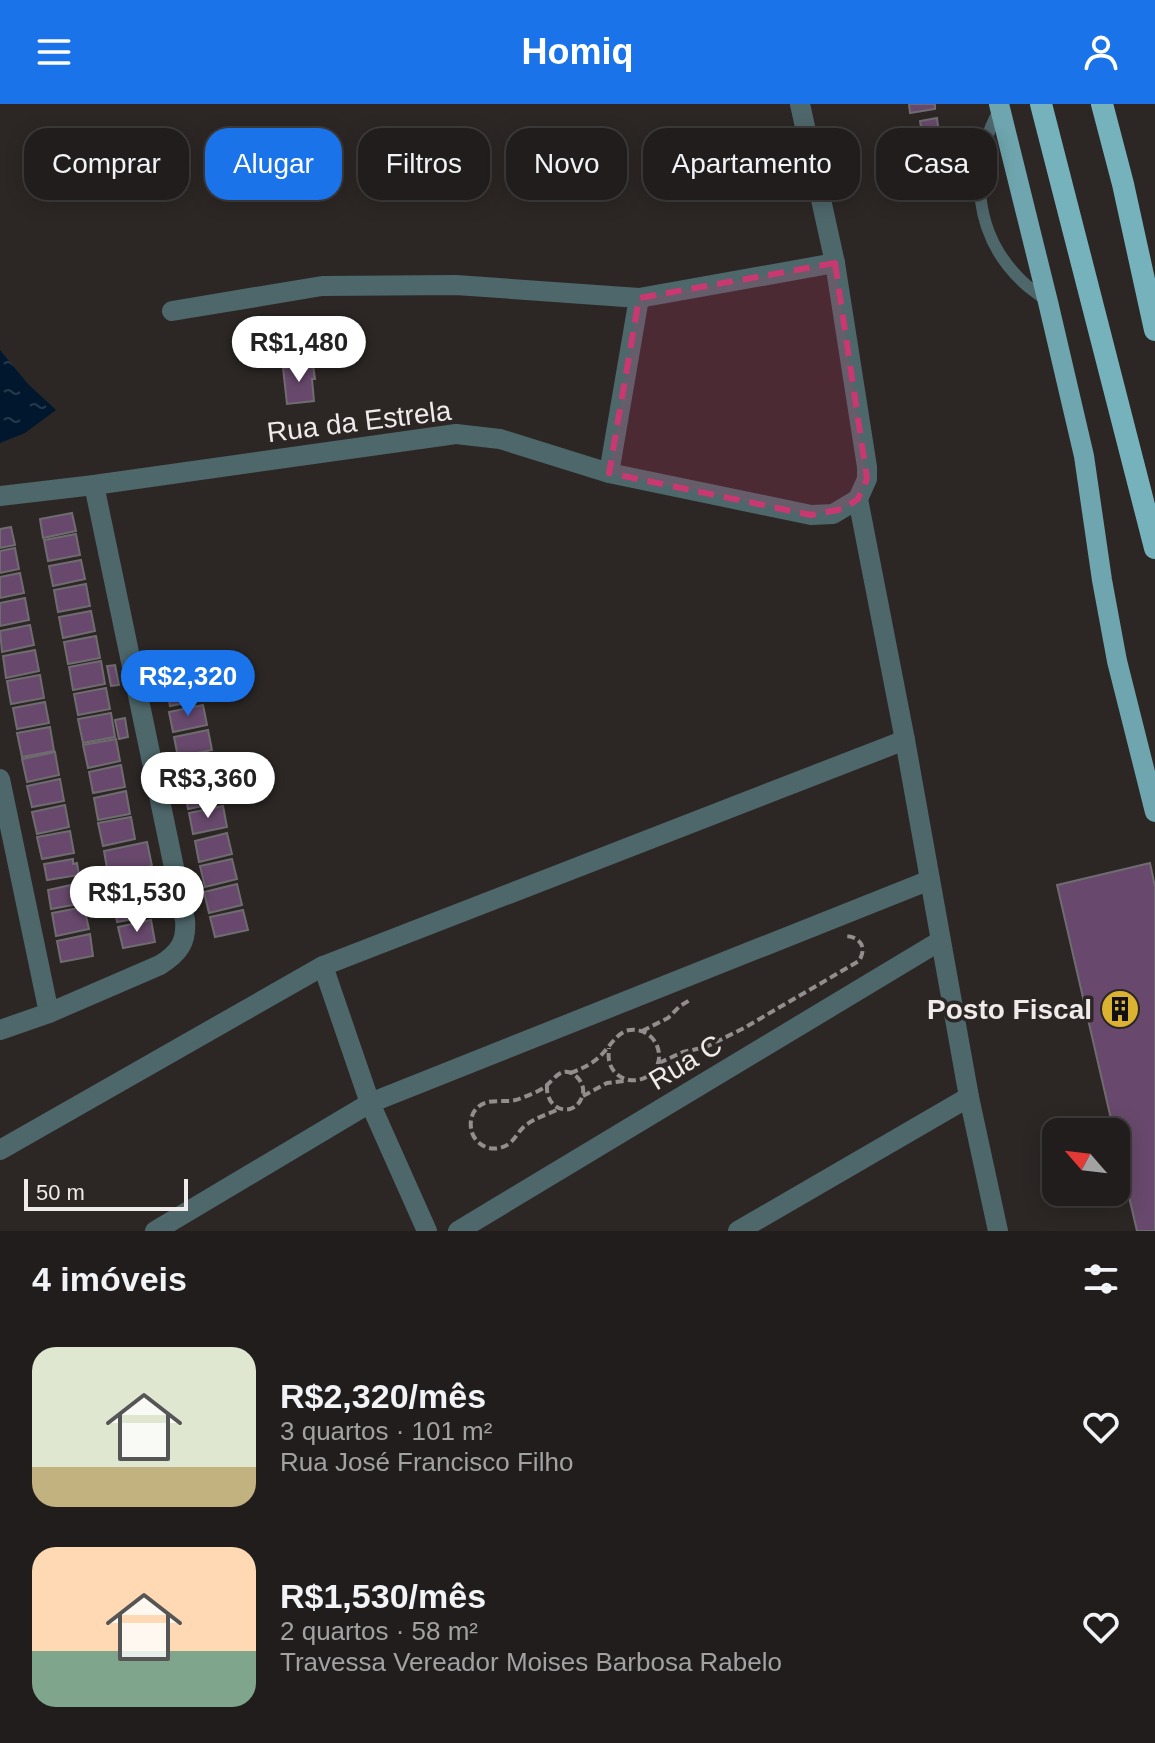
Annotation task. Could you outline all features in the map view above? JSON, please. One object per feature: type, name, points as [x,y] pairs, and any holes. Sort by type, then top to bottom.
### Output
[{"type":"highway","points":[[1041,104],[1155,548]]},
{"type":"highway","points":[[1102,104],[1155,330]]},
{"type":"main road","points":[[999,106],[1084,456],[1117,661],[1155,812]]},
{"type":"street","points":[[800,104],[835,263],[867,467],[867,479],[858,499],[969,1097],[998,1231]]},
{"type":"street","points":[[172,311],[322,286],[456,285],[639,298],[835,263]]},
{"type":"street","points":[[609,473],[639,298]]},
{"type":"street","name":"Rua da Estrela","points":[[0,496],[456,434],[500,439],[609,473],[811,515],[833,514],[858,499]]},
{"type":"street","points":[[0,1030],[49,1013],[160,965],[171,959],[183,943],[186,932],[94,485]]},
{"type":"street","points":[[0,1150],[323,966],[905,740]]},
{"type":"street","points":[[0,779],[49,1013]]},
{"type":"street","points":[[155,1231],[370,1103],[930,880]]},
{"type":"street","name":"Rua C","points":[[458,1231],[940,941]]},
{"type":"street","points":[[323,966],[370,1103],[427,1231]]},
{"type":"street","points":[[738,1231],[969,1097]]},
{"type":"lane","points":[[999,106],[980,161],[979,190],[985,223],[999,253],[1022,282],[1048,302]]},
{"type":"path","points":[[659,1063],[683,1052],[706,1047],[744,1028],[859,961],[863,955],[860,941],[854,936],[846,936]]},
{"type":"path","points":[[642,1031],[668,1018],[694,998]]},
{"type":"path","points":[[547,1085],[517,1100],[489,1102],[478,1107],[471,1118],[470,1130],[476,1141],[487,1148],[499,1148],[510,1143],[524,1126],[559,1109],[577,1105],[583,1096],[607,1083],[640,1081],[652,1075],[659,1063],[660,1050],[653,1038],[642,1031],[629,1030],[617,1036],[609,1048],[585,1067],[570,1073]]},
{"type":"path","points":[[609,1048],[609,1061],[615,1073],[626,1080]]},
{"type":"path","points":[[559,1109],[551,1104],[546,1095],[552,1077],[561,1072],[579,1078],[583,1096]]},
{"type":"highlighted area","points":[[835,263],[867,479],[858,499],[843,509],[811,515],[609,473],[639,298]]},
{"type":"water","points":[[0,350],[28,384],[56,410],[25,433],[0,443]]},
{"type":"building","points":[[909,104],[935,104],[935,109],[910,113]]},
{"type":"building","points":[[937,118],[938,128],[921,128],[920,121]]},
{"type":"building","points":[[313,365],[314,401],[287,404],[283,368]]},
{"type":"building","points":[[72,513],[76,531],[43,538],[40,519]]},
{"type":"building","points":[[11,527],[15,545],[0,548],[0,529]]},
{"type":"building","points":[[76,534],[80,555],[48,561],[44,540]]},
{"type":"building","points":[[15,548],[19,569],[0,573],[0,551]]},
{"type":"building","points":[[81,560],[85,579],[53,586],[49,566]]},
{"type":"building","points":[[20,573],[24,593],[0,598],[0,577]]},
{"type":"building","points":[[86,584],[90,606],[58,612],[54,590]]},
{"type":"building","points":[[25,598],[29,620],[0,626],[0,603]]},
{"type":"building","points":[[91,611],[95,631],[63,638],[59,617]]},
{"type":"building","points":[[30,625],[34,645],[2,652],[0,631]]},
{"type":"building","points":[[96,636],[100,658],[68,664],[64,642]]},
{"type":"building","points":[[35,650],[39,671],[6,678],[3,656]]},
{"type":"building","points":[[196,652],[200,670],[196,671],[197,675],[158,683],[154,661]]},
{"type":"building","points":[[211,653],[215,674],[205,676],[201,655]]},
{"type":"building","points":[[101,661],[105,684],[73,690],[69,667]]},
{"type":"building","points":[[115,665],[119,685],[111,686],[107,666]]},
{"type":"building","points":[[40,675],[44,698],[11,704],[7,681]]},
{"type":"building","points":[[197,678],[202,700],[170,706],[166,685]]},
{"type":"building","points":[[216,679],[221,699],[212,701],[208,681]]},
{"type":"building","points":[[106,688],[110,709],[78,715],[74,694]]},
{"type":"building","points":[[45,702],[49,723],[17,729],[13,708]]},
{"type":"building","points":[[203,705],[207,725],[173,732],[169,712]]},
{"type":"building","points":[[111,713],[115,737],[83,743],[78,719]]},
{"type":"building","points":[[125,718],[128,737],[119,739],[115,720]]},
{"type":"building","points":[[50,727],[54,751],[22,757],[17,733]]},
{"type":"building","points":[[208,730],[212,750],[178,757],[174,737]]},
{"type":"building","points":[[116,739],[120,761],[88,768],[83,745]]},
{"type":"building","points":[[55,752],[59,775],[27,782],[22,759]]},
{"type":"building","points":[[213,755],[217,776],[183,783],[179,762]]},
{"type":"building","points":[[121,765],[125,787],[93,793],[89,772]]},
{"type":"building","points":[[60,779],[64,801],[32,807],[27,786]]},
{"type":"building","points":[[218,781],[222,802],[188,809],[184,788]]},
{"type":"building","points":[[126,791],[130,814],[98,820],[94,798]]},
{"type":"building","points":[[65,805],[69,827],[37,834],[32,812]]},
{"type":"building","points":[[223,806],[227,827],[193,834],[189,813]]},
{"type":"building","points":[[131,817],[135,839],[103,846],[98,823]]},
{"type":"building","points":[[70,831],[74,853],[42,859],[37,837]]},
{"type":"building","points":[[227,833],[232,854],[199,862],[195,841]]},
{"type":"building","points":[[147,842],[152,866],[108,874],[104,851]]},
{"type":"building","points":[[73,859],[79,875],[47,880],[44,864]]},
{"type":"building","points":[[232,859],[237,879],[205,887],[200,866]]},
{"type":"building","name":"Posto Fiscal","points":[[1150,863],[1155,887],[1155,1231],[1137,1231],[1130,1201],[1130,1118],[1111,1118],[1057,885]]},
{"type":"building","points":[[141,870],[144,889],[112,895],[108,876]]},
{"type":"building","points":[[153,870],[158,892],[149,895],[144,872]]},
{"type":"building","points":[[80,883],[84,903],[51,909],[48,890]]},
{"type":"building","points":[[237,884],[242,905],[209,913],[204,892]]},
{"type":"building","points":[[146,893],[150,916],[117,922],[113,900]]},
{"type":"building","points":[[84,907],[89,929],[56,936],[52,913]]},
{"type":"building","points":[[243,910],[248,930],[215,937],[210,917]]},
{"type":"building","points":[[151,920],[155,942],[123,948],[118,927]]},
{"type":"building","points":[[90,934],[93,956],[61,962],[57,941]]},
{"type":"place","name":"Posto Fiscal","points":[[1120,1009]]}]
